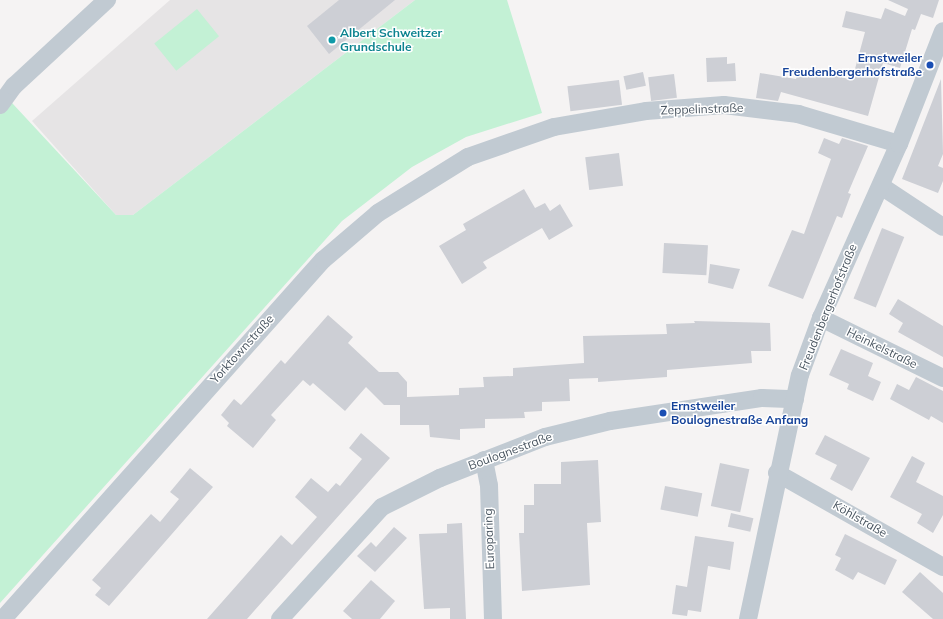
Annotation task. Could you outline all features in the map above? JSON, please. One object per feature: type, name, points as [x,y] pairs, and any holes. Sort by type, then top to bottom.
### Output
[{"type":"street","points":[[0,105],[14,86],[107,0]]},
{"type":"street","name":"Freudenbergerhofstraße","points":[[748,619],[795,399],[821,318],[899,144],[943,31]]},
{"type":"street","name":"Zeppelinstraße","points":[[525,135],[607,117],[724,105],[798,114],[899,144]]},
{"type":"street","name":"Yorktownstraße","points":[[3,619],[347,236],[468,157],[525,135]]},
{"type":"street","points":[[881,186],[943,227]]},
{"type":"street","name":"Heinkelstraße","points":[[821,318],[943,378]]},
{"type":"street","name":"Boulognestraße","points":[[280,619],[382,507],[402,495],[484,460],[545,438],[610,421],[762,398],[795,399]]},
{"type":"street","name":"Europaring","points":[[484,460],[489,485],[493,619]]},
{"type":"street","name":"Köhlstraße","points":[[778,473],[943,567]]},
{"type":"shaded area","points":[[170,0],[415,0],[133,215],[116,215],[32,121]]},
{"type":"green space","points":[[415,0],[507,0],[542,113],[466,137],[412,167],[342,221],[0,603],[0,90],[116,215],[133,215]]},
{"type":"green space","points":[[197,9],[219,36],[176,71],[154,44]]},
{"type":"building","name":"Albert Schweitzer Grundschule","points":[[339,0],[395,0],[329,54],[307,26]]},
{"type":"building","points":[[888,0],[939,0],[933,18],[921,14],[915,30],[912,29],[900,68],[883,63],[868,116],[781,92],[778,101],[756,98],[760,73],[796,79],[799,70],[820,77],[822,72],[852,80],[865,32],[842,27],[846,11],[881,19],[885,8],[905,16],[908,9]]},
{"type":"building","points":[[727,57],[727,64],[735,63],[736,81],[707,82],[706,58]]},
{"type":"building","points":[[643,72],[646,86],[626,90],[623,76]]},
{"type":"building","points":[[674,74],[677,98],[651,101],[648,77]]},
{"type":"building","points":[[941,79],[943,154],[938,166],[943,168],[943,181],[938,193],[902,179]]},
{"type":"building","points":[[619,80],[622,105],[570,111],[567,86]]},
{"type":"building","points":[[824,138],[839,144],[842,138],[868,146],[848,193],[851,194],[842,218],[837,216],[803,299],[768,286],[792,230],[804,234],[831,159],[818,153]]},
{"type":"building","points":[[619,153],[623,186],[589,190],[585,157]]},
{"type":"building","points":[[524,189],[535,208],[545,203],[550,211],[560,204],[573,226],[549,240],[542,228],[483,262],[487,268],[462,284],[439,246],[466,230],[463,224]]},
{"type":"building","points":[[882,228],[904,237],[876,307],[854,298]]},
{"type":"building","points":[[664,243],[708,245],[706,275],[662,273]]},
{"type":"building","points":[[710,264],[740,269],[733,289],[708,283]]},
{"type":"building","points":[[898,299],[943,326],[943,357],[898,332],[903,323],[889,314]]},
{"type":"building","points":[[328,315],[353,337],[348,343],[379,372],[398,372],[407,382],[407,397],[459,395],[459,388],[484,387],[483,377],[513,376],[513,368],[584,363],[583,336],[667,334],[666,324],[695,323],[694,321],[770,323],[771,351],[751,351],[752,363],[667,370],[667,377],[598,382],[598,378],[569,379],[570,401],[542,402],[542,411],[524,412],[525,418],[485,419],[485,428],[460,429],[460,440],[430,437],[429,425],[400,425],[400,405],[384,405],[366,387],[345,411],[313,383],[310,386],[303,380],[271,415],[276,420],[253,448],[227,426],[229,423],[221,415],[234,399],[241,405],[281,360],[285,364]]},
{"type":"building","points":[[841,349],[873,363],[868,376],[881,382],[873,401],[847,389],[849,384],[829,375]]},
{"type":"building","points":[[916,377],[943,391],[943,423],[931,416],[929,420],[890,399],[897,384],[909,390]]},
{"type":"building","points":[[361,433],[390,458],[247,619],[207,619],[281,535],[292,545],[317,517],[295,497],[311,478],[328,492],[336,483],[340,486],[362,459],[349,448]]},
{"type":"building","points":[[825,435],[870,458],[852,491],[830,479],[837,465],[815,454]]},
{"type":"building","points":[[912,456],[925,463],[916,482],[943,496],[943,515],[933,533],[917,523],[922,514],[890,497]]},
{"type":"building","points":[[598,460],[601,522],[587,523],[590,585],[522,591],[519,533],[524,533],[524,505],[534,505],[534,484],[561,484],[561,462]]},
{"type":"building","points":[[720,463],[749,469],[740,512],[711,506]]},
{"type":"building","points":[[190,468],[213,487],[109,606],[95,595],[101,588],[92,580],[151,514],[160,522],[179,499],[170,492]]},
{"type":"building","points":[[665,486],[702,493],[698,517],[660,510]]},
{"type":"building","points":[[731,513],[753,518],[750,532],[728,527]]},
{"type":"building","points":[[462,523],[466,619],[450,619],[450,608],[424,609],[419,534],[447,533],[447,524]]},
{"type":"building","points":[[394,527],[407,538],[375,572],[357,556],[371,542],[376,547]]},
{"type":"building","points":[[845,534],[897,560],[885,585],[858,572],[853,580],[835,570],[841,558],[835,555]]},
{"type":"building","points":[[695,536],[734,542],[730,570],[708,566],[701,612],[688,610],[687,616],[672,614],[676,585],[687,587]]},
{"type":"building","points":[[920,572],[943,593],[943,619],[933,619],[902,592]]},
{"type":"building","points":[[371,580],[395,601],[380,619],[352,619],[343,611]]},
{"type":"place","name":"Albert Schweitzer Grundschule","points":[[332,40]]},
{"type":"place","name":"Ernstweiler Freudenbergerhofstraße","points":[[930,65]]},
{"type":"place","name":"Ernstweiler Boulognestraße Anfang","points":[[663,413]]}]
